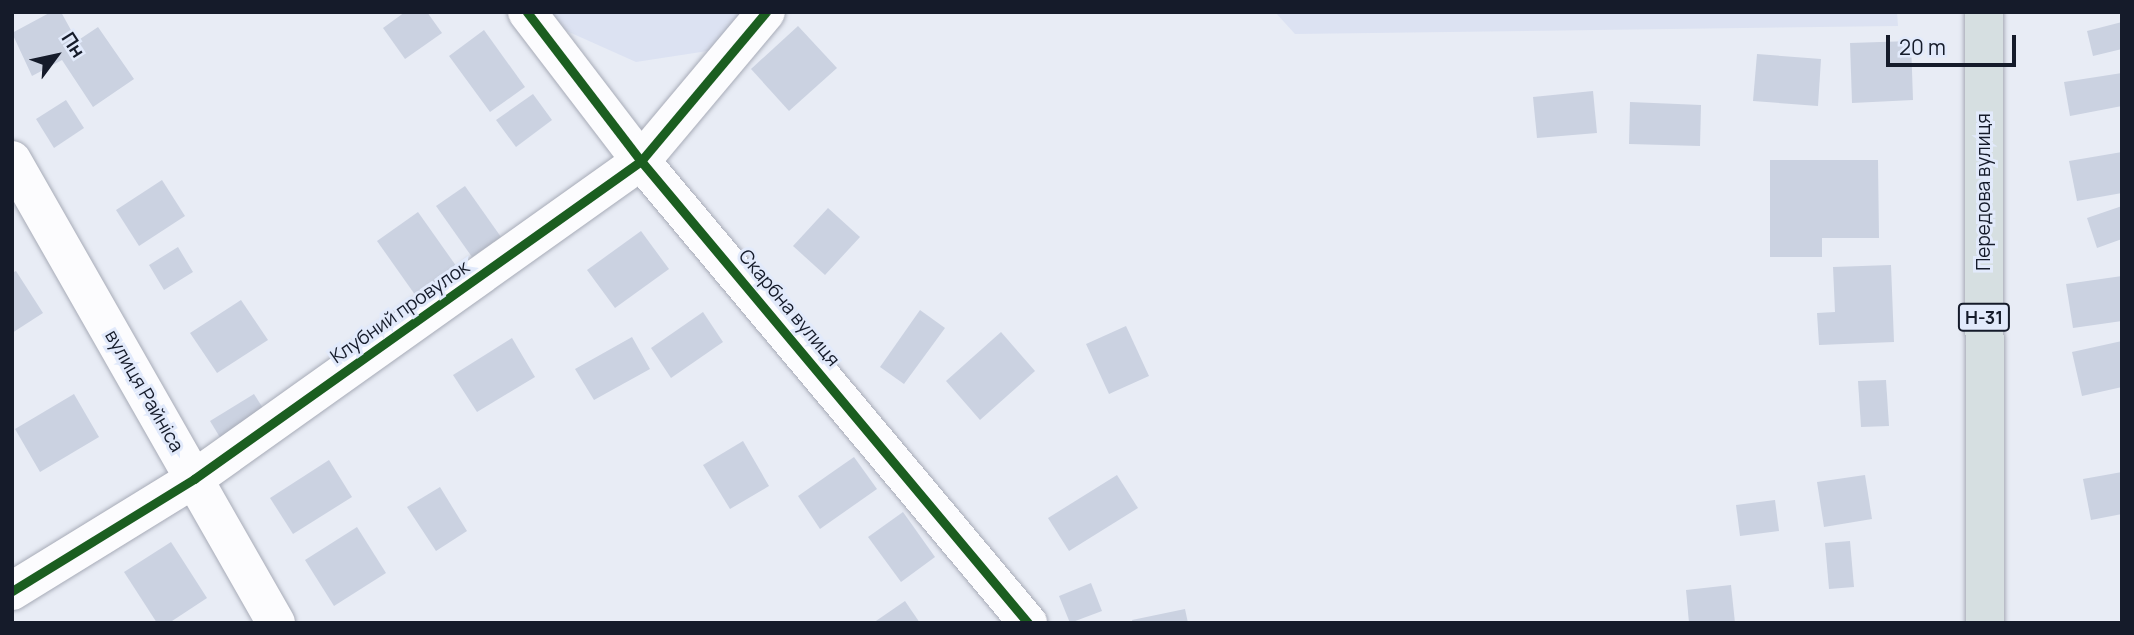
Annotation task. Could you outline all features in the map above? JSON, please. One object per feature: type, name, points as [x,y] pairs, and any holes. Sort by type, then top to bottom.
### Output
[{"type":"main road","name":"Передова вулиця","points":[[1984,12],[1985,623]]},
{"type":"street","name":"Скарбна вулиця","points":[[527,12],[641,161],[1028,623]]},
{"type":"street","name":"Клубний провулок","points":[[12,591],[194,480],[641,161],[766,12]]},
{"type":"street","name":"вулиця Райніса","points":[[12,160],[276,623]]},
{"type":"shaded area","points":[[542,12],[746,12],[714,50],[636,62],[551,24]]},
{"type":"shaded area","points":[[1275,12],[1897,12],[1898,26],[1295,34]]},
{"type":"building","points":[[51,12],[61,12],[77,41],[98,27],[134,79],[93,107],[62,60],[32,76],[12,33]]},
{"type":"building","points":[[405,12],[427,12],[442,33],[405,59],[383,28]]},
{"type":"building","points":[[2122,22],[2122,49],[2093,56],[2087,31]]},
{"type":"building","points":[[798,26],[837,68],[789,111],[751,69]]},
{"type":"building","points":[[484,30],[525,87],[490,112],[449,56]]},
{"type":"building","points":[[1911,41],[1913,100],[1852,103],[1850,43]]},
{"type":"building","points":[[1757,54],[1821,59],[1818,106],[1753,101]]},
{"type":"building","points":[[2122,73],[2122,106],[2070,116],[2064,82]]},
{"type":"building","points":[[1593,91],[1597,133],[1537,138],[1533,97]]},
{"type":"building","points":[[533,94],[552,120],[516,147],[496,120]]},
{"type":"building","points":[[66,100],[84,128],[54,148],[36,119]]},
{"type":"building","points":[[1630,102],[1701,105],[1700,146],[1629,144]]},
{"type":"building","points":[[2122,152],[2122,193],[2077,201],[2069,161]]},
{"type":"building","points":[[1770,160],[1878,160],[1879,238],[1822,238],[1822,257],[1770,257]]},
{"type":"building","points":[[162,180],[185,216],[139,246],[116,210]]},
{"type":"building","points":[[465,186],[501,237],[472,257],[436,206]]},
{"type":"building","points":[[2122,206],[2122,239],[2097,248],[2087,218]]},
{"type":"building","points":[[828,208],[860,237],[825,275],[793,246]]},
{"type":"building","points":[[418,212],[459,270],[418,299],[377,241]]},
{"type":"building","points":[[641,231],[669,269],[615,308],[587,270]]},
{"type":"building","points":[[178,247],[193,272],[164,290],[149,265]]},
{"type":"building","points":[[1891,265],[1894,342],[1819,345],[1817,313],[1835,312],[1833,267]]},
{"type":"building","points":[[16,271],[43,313],[12,333],[12,273]]},
{"type":"building","points":[[2122,276],[2122,321],[2073,328],[2066,284]]},
{"type":"building","points":[[241,300],[268,340],[217,373],[190,333]]},
{"type":"building","points":[[920,310],[945,328],[904,384],[880,367]]},
{"type":"building","points":[[703,312],[723,342],[671,378],[651,348]]},
{"type":"building","points":[[1126,326],[1149,376],[1109,394],[1086,344]]},
{"type":"building","points":[[1001,332],[1035,371],[980,420],[946,381]]},
{"type":"building","points":[[632,337],[650,369],[594,400],[575,369]]},
{"type":"building","points":[[512,338],[535,377],[477,412],[453,375]]},
{"type":"building","points":[[2122,341],[2122,387],[2082,396],[2072,352]]},
{"type":"building","points":[[1886,380],[1889,426],[1861,427],[1858,381]]},
{"type":"building","points":[[74,394],[99,437],[40,472],[15,429]]},
{"type":"building","points":[[254,394],[268,416],[224,444],[210,421]]},
{"type":"building","points":[[743,441],[769,486],[730,509],[703,465]]},
{"type":"building","points":[[854,457],[877,489],[820,529],[798,496]]},
{"type":"building","points":[[329,460],[352,497],[293,534],[270,498]]},
{"type":"building","points":[[2122,472],[2122,514],[2091,520],[2083,479]]},
{"type":"building","points":[[1117,475],[1138,508],[1069,551],[1048,518]]},
{"type":"building","points":[[1865,475],[1872,519],[1824,527],[1817,482]]},
{"type":"building","points":[[440,487],[467,531],[436,551],[407,507]]},
{"type":"building","points":[[1775,500],[1779,531],[1740,536],[1736,505]]},
{"type":"building","points":[[903,512],[935,557],[901,582],[868,537]]},
{"type":"building","points":[[357,527],[386,573],[334,606],[305,560]]},
{"type":"building","points":[[1850,541],[1854,587],[1829,589],[1825,543]]},
{"type":"building","points":[[171,542],[207,598],[169,623],[157,623],[124,572]]},
{"type":"building","points":[[1091,583],[1102,611],[1070,623],[1059,596]]},
{"type":"building","points":[[1731,585],[1735,623],[1689,623],[1686,590]]},
{"type":"building","points":[[905,601],[920,623],[873,623]]},
{"type":"building","points":[[1185,609],[1188,623],[1133,623],[1132,620]]},
{"type":"cycle path","points":[[527,12],[641,161],[1028,623]]},
{"type":"cycle path","points":[[12,591],[194,479],[641,161],[766,12]]}]
